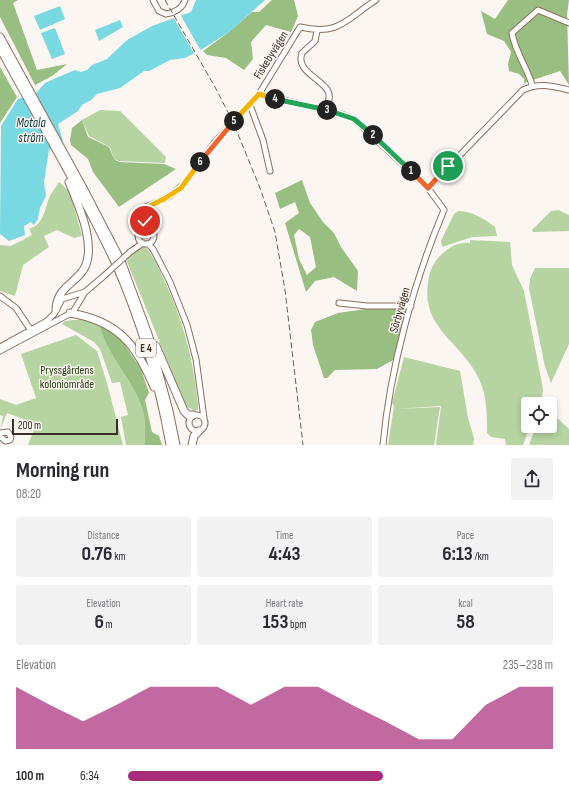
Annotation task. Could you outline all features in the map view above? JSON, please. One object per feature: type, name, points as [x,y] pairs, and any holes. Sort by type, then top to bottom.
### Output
[{"type":"highway","name":"E 4","points":[[0,37],[24,87]]},
{"type":"highway","name":"E 4","points":[[0,48],[24,87],[121,261],[145,325],[160,375],[176,445]]},
{"type":"highway","name":"E 4","points":[[62,155],[67,171],[104,239],[124,285],[148,351],[170,445]]},
{"type":"highway","points":[[59,304],[70,283],[84,269],[88,249],[84,223],[68,181],[67,171]]},
{"type":"highway","points":[[69,313],[87,316],[102,321],[111,326],[129,342],[146,368],[163,412]]},
{"type":"highway","points":[[145,325],[184,411],[188,415],[195,415]]},
{"type":"highway","points":[[192,445],[194,436],[198,431]]},
{"type":"street","points":[[153,0],[159,11],[166,14],[182,6],[185,0]]},
{"type":"street","name":"Fiskebyvägen","points":[[140,230],[141,212],[151,205],[170,196],[181,188],[215,142],[259,94],[300,27],[317,31],[334,28],[356,16],[376,0]]},
{"type":"street","points":[[532,85],[529,74],[516,49],[511,31],[538,10],[569,23]]},
{"type":"street","points":[[317,31],[315,40],[302,53],[300,62],[304,68],[327,90],[329,98],[326,110]]},
{"type":"street","points":[[429,187],[523,90],[532,85],[543,85],[569,90]]},
{"type":"street","name":"Sörbyvägen","points":[[259,94],[344,115],[360,123],[429,187],[444,210],[411,306],[394,380],[383,445]]},
{"type":"street","points":[[250,105],[263,140],[270,170]]},
{"type":"street","points":[[0,347],[75,310],[85,292],[131,252],[148,243],[154,233],[148,227],[144,215],[151,205]]},
{"type":"street","points":[[131,252],[138,239],[140,230],[148,227]]},
{"type":"street","points":[[138,239],[148,243],[153,249],[176,295],[187,325],[196,359],[205,425],[198,431],[194,431],[189,426],[189,421],[200,409],[201,400]]},
{"type":"street","points":[[0,351],[32,332],[51,317],[59,304],[66,297],[85,292]]},
{"type":"street","points":[[0,296],[16,308],[32,332]]},
{"type":"street","points":[[339,303],[367,306],[411,306]]},
{"type":"street","points":[[59,304],[62,310],[69,313]]},
{"type":"street","points":[[195,415],[204,418]]},
{"type":"green space","points":[[0,0],[18,0],[13,3],[37,70],[67,64],[52,76],[35,85],[0,17]]},
{"type":"green space","points":[[272,0],[294,0],[298,16],[291,32],[266,25],[251,42],[253,59],[244,70],[226,58],[207,55],[203,51],[229,32],[252,12],[259,12]]},
{"type":"green space","points":[[508,0],[569,0],[567,15],[569,85],[560,71],[524,83],[524,79],[519,74],[509,71],[508,64],[511,52],[504,41],[487,34],[481,11],[495,19]]},
{"type":"green space","points":[[0,67],[17,97],[0,123]]},
{"type":"green space","points":[[100,110],[120,111],[166,157],[165,163],[119,161],[114,159],[110,147],[89,136],[82,120]]},
{"type":"green space","points":[[82,120],[88,137],[109,147],[114,159],[119,162],[164,164],[176,169],[119,207],[93,172],[88,159],[71,145],[70,140],[72,128]]},
{"type":"green space","points":[[302,180],[310,203],[323,222],[334,233],[341,247],[358,271],[357,291],[334,277],[315,281],[306,292],[285,223],[299,213],[295,202],[280,209],[275,193]],"holes":[[[299,229],[310,237],[316,267],[307,275],[299,259],[294,235]]]},
{"type":"green space","points":[[59,182],[70,192],[82,236],[74,238],[57,230],[44,236],[49,247],[23,265],[15,296],[0,291],[0,245],[11,246],[32,235],[29,229],[38,224],[41,220],[50,196]]},
{"type":"green space","points":[[559,210],[569,215],[569,231],[533,232],[532,230],[551,211]]},
{"type":"green space","points":[[458,211],[467,212],[487,221],[495,227],[497,236],[472,237],[442,247],[441,241],[454,214]]},
{"type":"green space","points":[[470,240],[510,242],[512,265],[524,291],[543,389],[542,397],[521,397],[521,433],[527,433],[523,445],[506,445],[505,439],[491,437],[487,433],[487,412],[482,385],[472,366],[445,335],[431,312],[428,299],[428,283],[434,264],[441,255],[456,244],[470,243]]},
{"type":"green space","points":[[141,247],[146,248],[152,256],[177,310],[187,341],[194,373],[198,405],[198,409],[195,411],[187,407],[184,402],[126,259]]},
{"type":"green space","points":[[535,268],[569,268],[569,344],[551,383],[545,367],[529,288],[530,279]]},
{"type":"green space","points":[[379,307],[407,308],[393,360],[377,369],[335,370],[327,378],[324,378],[313,345],[311,330],[315,322],[338,313]]},
{"type":"green space","points":[[83,319],[99,323],[108,346],[139,399],[144,415],[145,445],[126,445],[121,417],[128,415],[120,382],[112,383],[100,349],[94,342],[62,324],[65,321]]},
{"type":"green space","points":[[99,323],[118,335],[141,369],[149,393],[145,400],[152,432],[159,436],[162,445],[145,445],[144,415],[139,399],[108,346]]},
{"type":"green space","name":"Pryssgårdens koloniområde","points":[[76,335],[97,351],[123,445],[28,445],[36,424],[7,413],[0,430],[3,416],[0,415],[0,399],[16,405],[36,398],[21,354]]},
{"type":"green space","points":[[404,357],[460,371],[468,418],[474,438],[473,445],[436,445],[441,406],[396,409],[440,407],[434,445],[388,445],[394,406],[392,403]]},
{"type":"green space","points":[[557,418],[569,429],[569,445],[529,445],[533,433],[557,433]]},
{"type":"water","name":"Motala ström","points":[[196,0],[265,0],[229,32],[204,48],[185,58],[170,60],[149,71],[144,71],[120,88],[97,94],[91,100],[82,105],[78,111],[58,124],[63,141],[49,150],[44,182],[46,196],[40,208],[38,219],[34,225],[31,222],[24,226],[25,235],[9,241],[0,234],[1,126],[18,99],[36,93],[45,83],[56,78],[75,70],[81,72],[87,70],[92,65],[107,59],[127,40],[152,26],[191,12]]},
{"type":"water","points":[[60,6],[65,19],[40,30],[34,16]]},
{"type":"water","points":[[120,20],[123,27],[99,41],[95,30]]},
{"type":"water","points":[[55,28],[65,54],[52,59],[41,33]]},
{"type":"pier","points":[[180,14],[201,51],[195,55],[173,17]]},
{"type":"railway","points":[[165,0],[215,87],[233,122],[260,188],[275,232],[285,290],[303,445]]},
{"type":"route","points":[[145,221],[144,212],[151,205],[170,196],[181,188],[215,142],[259,94],[326,110],[354,119],[368,130],[428,188],[448,166]]}]
